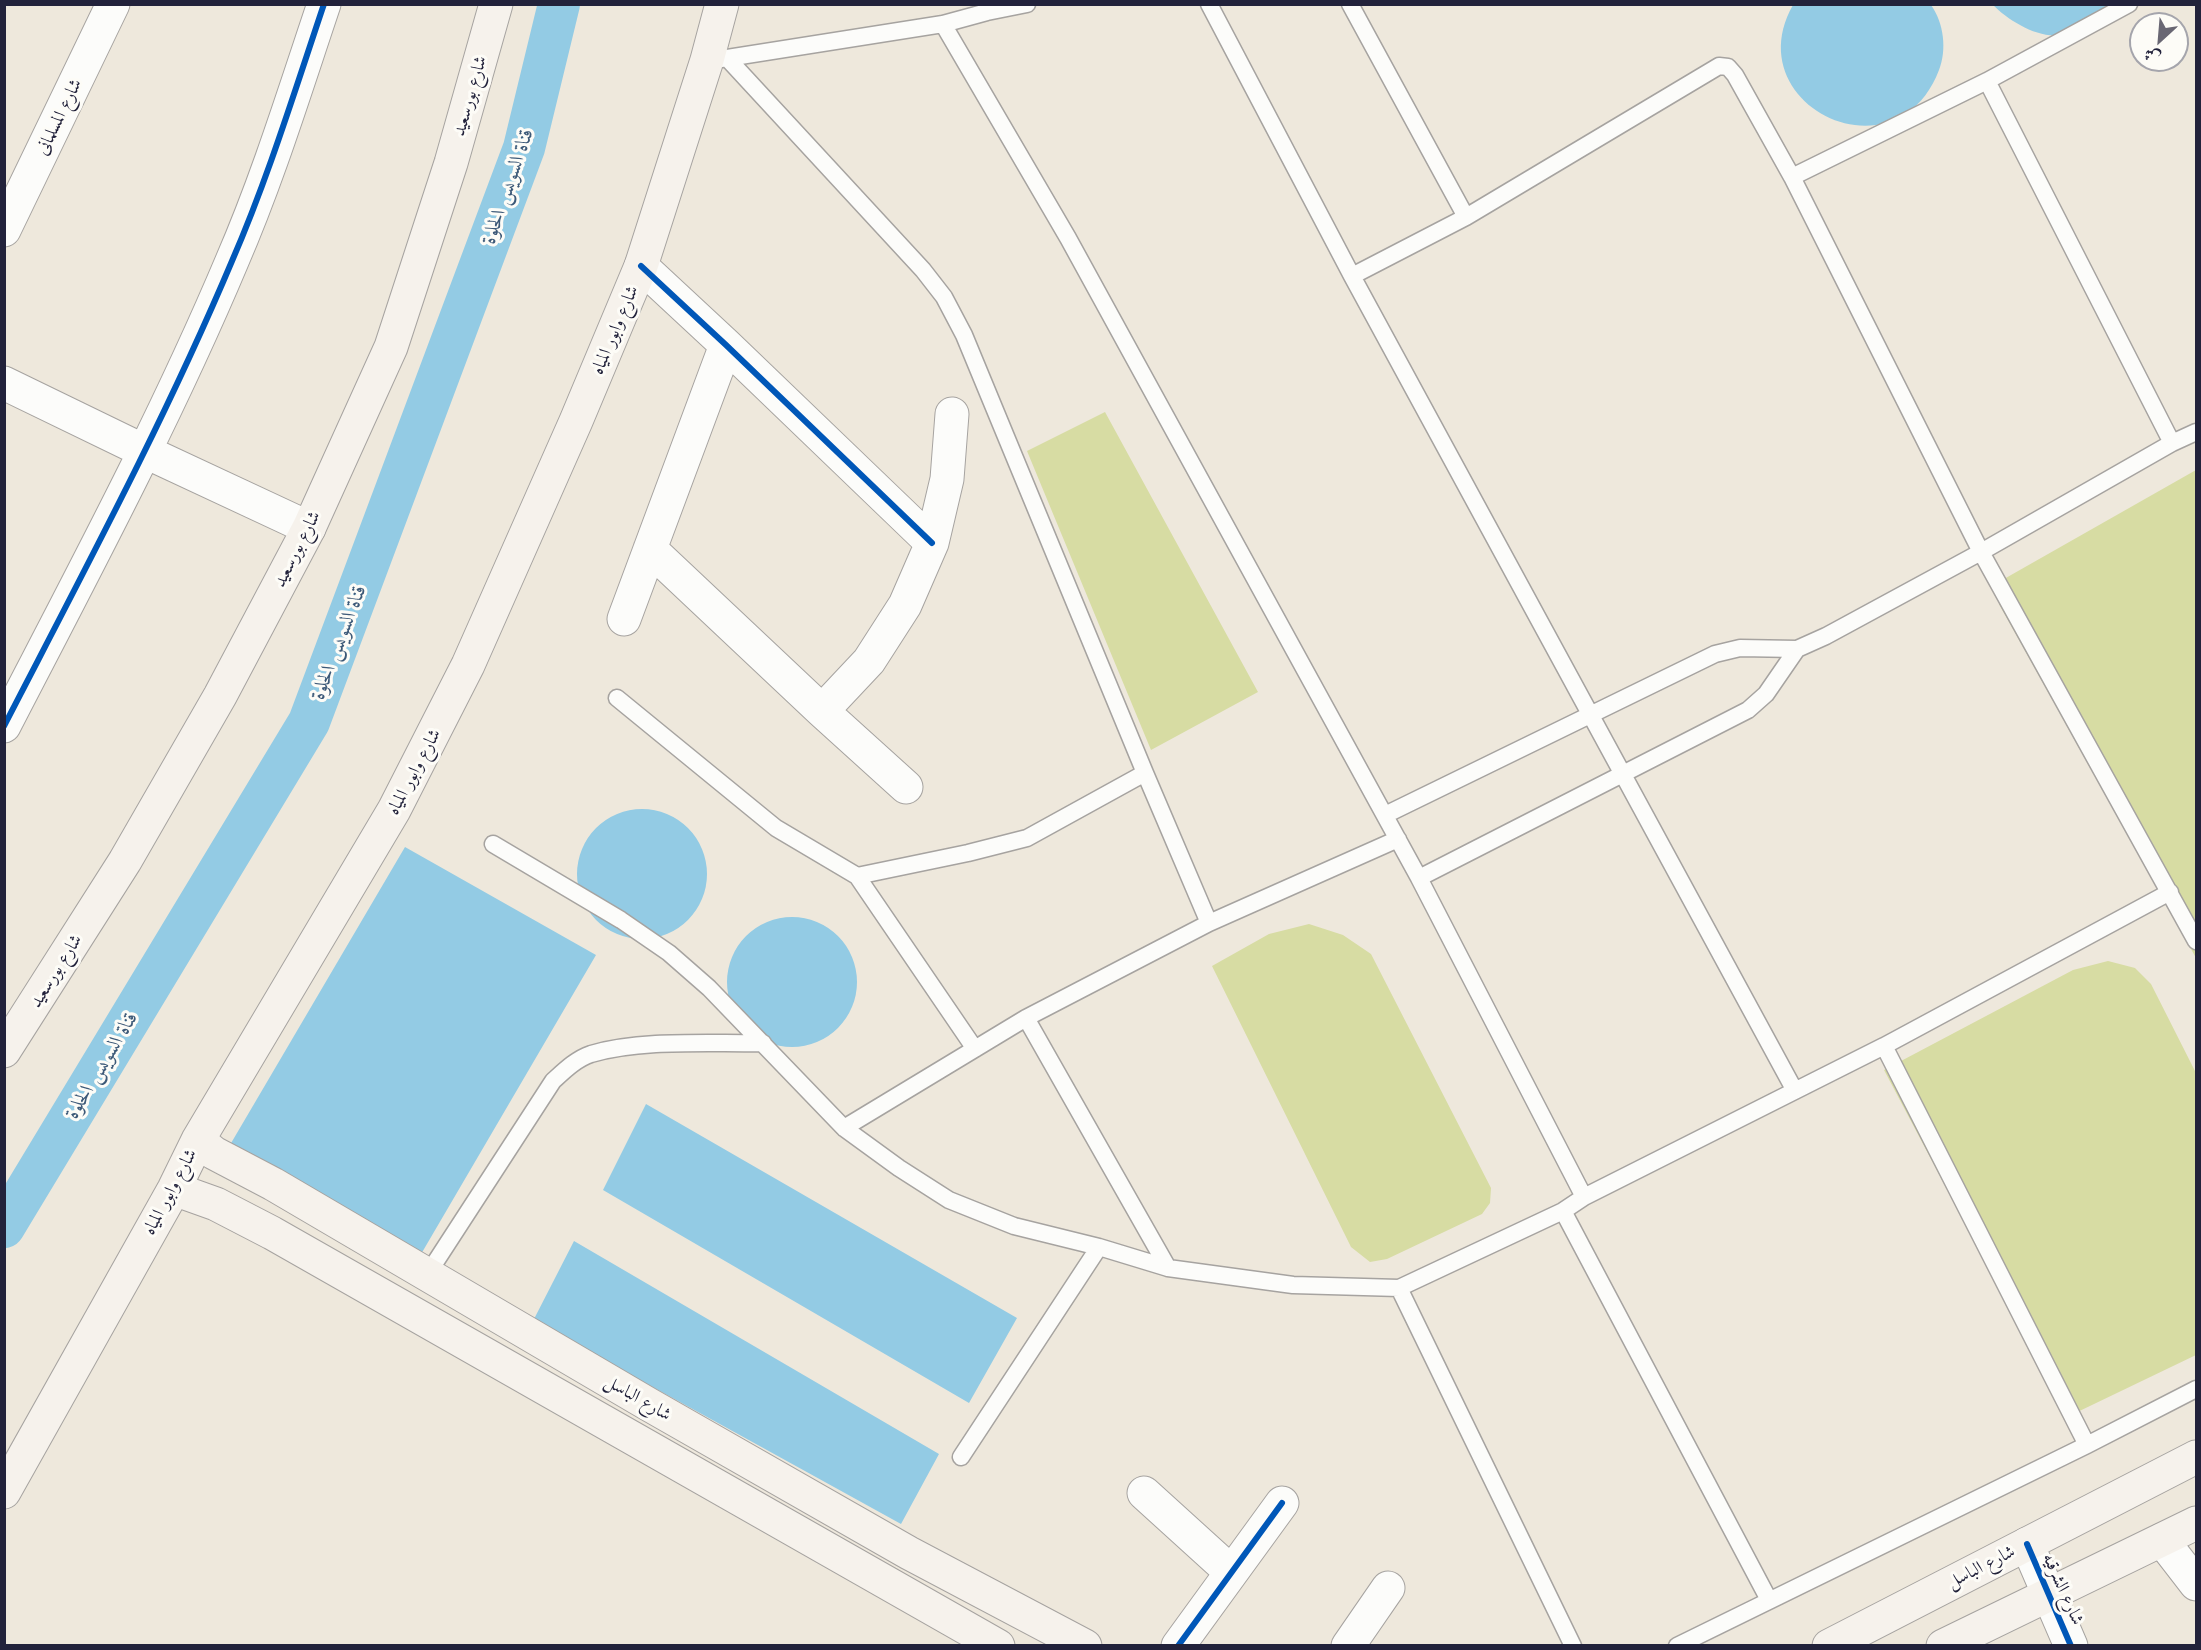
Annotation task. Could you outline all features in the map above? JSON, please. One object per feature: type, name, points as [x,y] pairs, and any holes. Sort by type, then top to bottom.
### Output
[{"type":"main road","name":"شارع بورسعيد","points":[[4,1051],[137,840],[220,696],[309,528],[391,347],[451,162],[496,4]]},
{"type":"main road","name":"شارع وابور المياه","points":[[4,1492],[174,1189],[198,1140],[359,871],[432,738],[468,665],[535,516],[641,267],[718,60],[722,4]]},
{"type":"main road","name":"شارع الباسل","points":[[198,1140],[214,1153],[273,1184],[909,1553],[1085,1646]]},
{"type":"main road","points":[[174,1189],[216,1204],[272,1233],[998,1646]]},
{"type":"main road","name":"شارع الباسل","points":[[1829,1646],[2196,1456]]},
{"type":"main road","points":[[1943,1646],[2196,1522]]},
{"type":"street","points":[[4,726],[144,451],[233,261],[282,130],[324,4]]},
{"type":"street","name":"شارع المسلمانى","points":[[4,230],[105,7]]},
{"type":"street","points":[[641,267],[726,345],[932,543]]},
{"type":"street","points":[[624,619],[726,345]]},
{"type":"street","points":[[4,383],[309,528]]},
{"type":"street","points":[[822,711],[869,661],[905,605],[932,543],[947,479],[952,414]]},
{"type":"street","points":[[650,549],[906,787]]},
{"type":"street","points":[[1144,1493],[1231,1572]]},
{"type":"street","points":[[1178,1646],[1281,1503]]},
{"type":"street","points":[[2162,1540],[2196,1584]]},
{"type":"street","name":"شارع الشرقيه","points":[[2026,1544],[2071,1646]]},
{"type":"street","points":[[1348,1646],[1388,1588]]},
{"type":"lane","points":[[718,60],[943,24],[985,8],[1027,4]]},
{"type":"lane","points":[[1209,4],[1352,276],[1795,1091]]},
{"type":"lane","points":[[1350,4],[1466,217]]},
{"type":"lane","points":[[1792,177],[1987,81],[2129,4]]},
{"type":"lane","points":[[943,24],[1068,238],[1385,815],[1584,1197]]},
{"type":"lane","points":[[718,60],[923,270],[944,297],[969,346],[1209,923]]},
{"type":"lane","points":[[1352,276],[1466,217],[1719,66],[1728,67],[1735,75],[1792,177],[1981,552],[2196,941]]},
{"type":"lane","points":[[1987,81],[2172,443]]},
{"type":"lane","points":[[1385,815],[1715,654],[1740,648],[1797,649],[1826,636],[1981,552],[2172,443],[2196,432]]},
{"type":"lane","points":[[1419,878],[1748,710],[1766,694],[1797,649]]},
{"type":"lane","points":[[617,698],[776,828],[857,876],[975,1049]]},
{"type":"lane","points":[[857,876],[1027,838],[1145,773]]},
{"type":"lane","points":[[844,1128],[1026,1017],[1209,923],[1398,839]]},
{"type":"lane","points":[[493,844],[621,920],[669,953],[709,988],[844,1128],[899,1168],[949,1200],[1014,1226],[1100,1247],[1168,1269],[1293,1285],[1399,1288],[1563,1210],[1584,1197],[1884,1046],[2170,892]]},
{"type":"lane","points":[[1026,1017],[1168,1269]]},
{"type":"lane","points":[[427,1275],[554,1081],[568,1067],[590,1055],[635,1047],[763,1043]]},
{"type":"lane","points":[[1884,1046],[2087,1445]]},
{"type":"lane","points":[[1563,1210],[1769,1600]]},
{"type":"lane","points":[[961,1457],[1100,1247]]},
{"type":"lane","points":[[1399,1288],[1573,1646]]},
{"type":"lane","points":[[1677,1646],[2087,1445],[2196,1389]]},
{"type":"green space","points":[[1105,412],[1258,692],[1151,750],[1027,451]]},
{"type":"green space","points":[[2196,470],[2196,958],[1999,604],[2004,579]]},
{"type":"green space","points":[[1309,924],[1343,935],[1371,954],[1491,1188],[1490,1203],[1482,1214],[1387,1259],[1370,1262],[1351,1247],[1212,966],[1269,934]]},
{"type":"green space","points":[[2108,961],[2135,968],[2151,984],[2196,1073],[2196,1355],[2067,1417],[1884,1070],[2073,970]]},
{"type":"water","points":[[1793,5],[1931,5],[1939,20],[1943,37],[1943,54],[1939,70],[1918,104],[1890,122],[1859,125],[1829,117],[1803,99],[1786,73],[1781,41]]},
{"type":"water","points":[[1993,5],[2120,5],[2065,34],[2046,35],[2016,23]]},
{"type":"water","points":[[642,809],[667,814],[688,828],[702,849],[707,874],[702,899],[688,920],[667,934],[642,939],[617,934],[596,920],[582,899],[577,874],[582,849],[596,828],[617,814]]},
{"type":"water","points":[[405,847],[596,955],[417,1261],[227,1150]]},
{"type":"water","points":[[792,917],[817,922],[838,936],[852,957],[857,982],[852,1007],[838,1028],[817,1042],[792,1047],[767,1042],[746,1028],[732,1007],[727,982],[732,957],[746,936],[767,922]]},
{"type":"water","points":[[646,1104],[1017,1318],[969,1403],[603,1190]]},
{"type":"water","points":[[574,1241],[939,1454],[901,1524],[533,1321]]},
{"type":"waterway","name":"قناة السويس الحلوة","points":[[4,1227],[309,722],[524,148],[559,4]]},
{"type":"cycle path","points":[[4,726],[122,496],[206,320],[232,261],[281,134],[324,4]]},
{"type":"cycle path","points":[[641,266],[932,543]]},
{"type":"cycle path","points":[[1178,1646],[1282,1503]]},
{"type":"cycle path","points":[[2027,1544],[2071,1646]]}]
